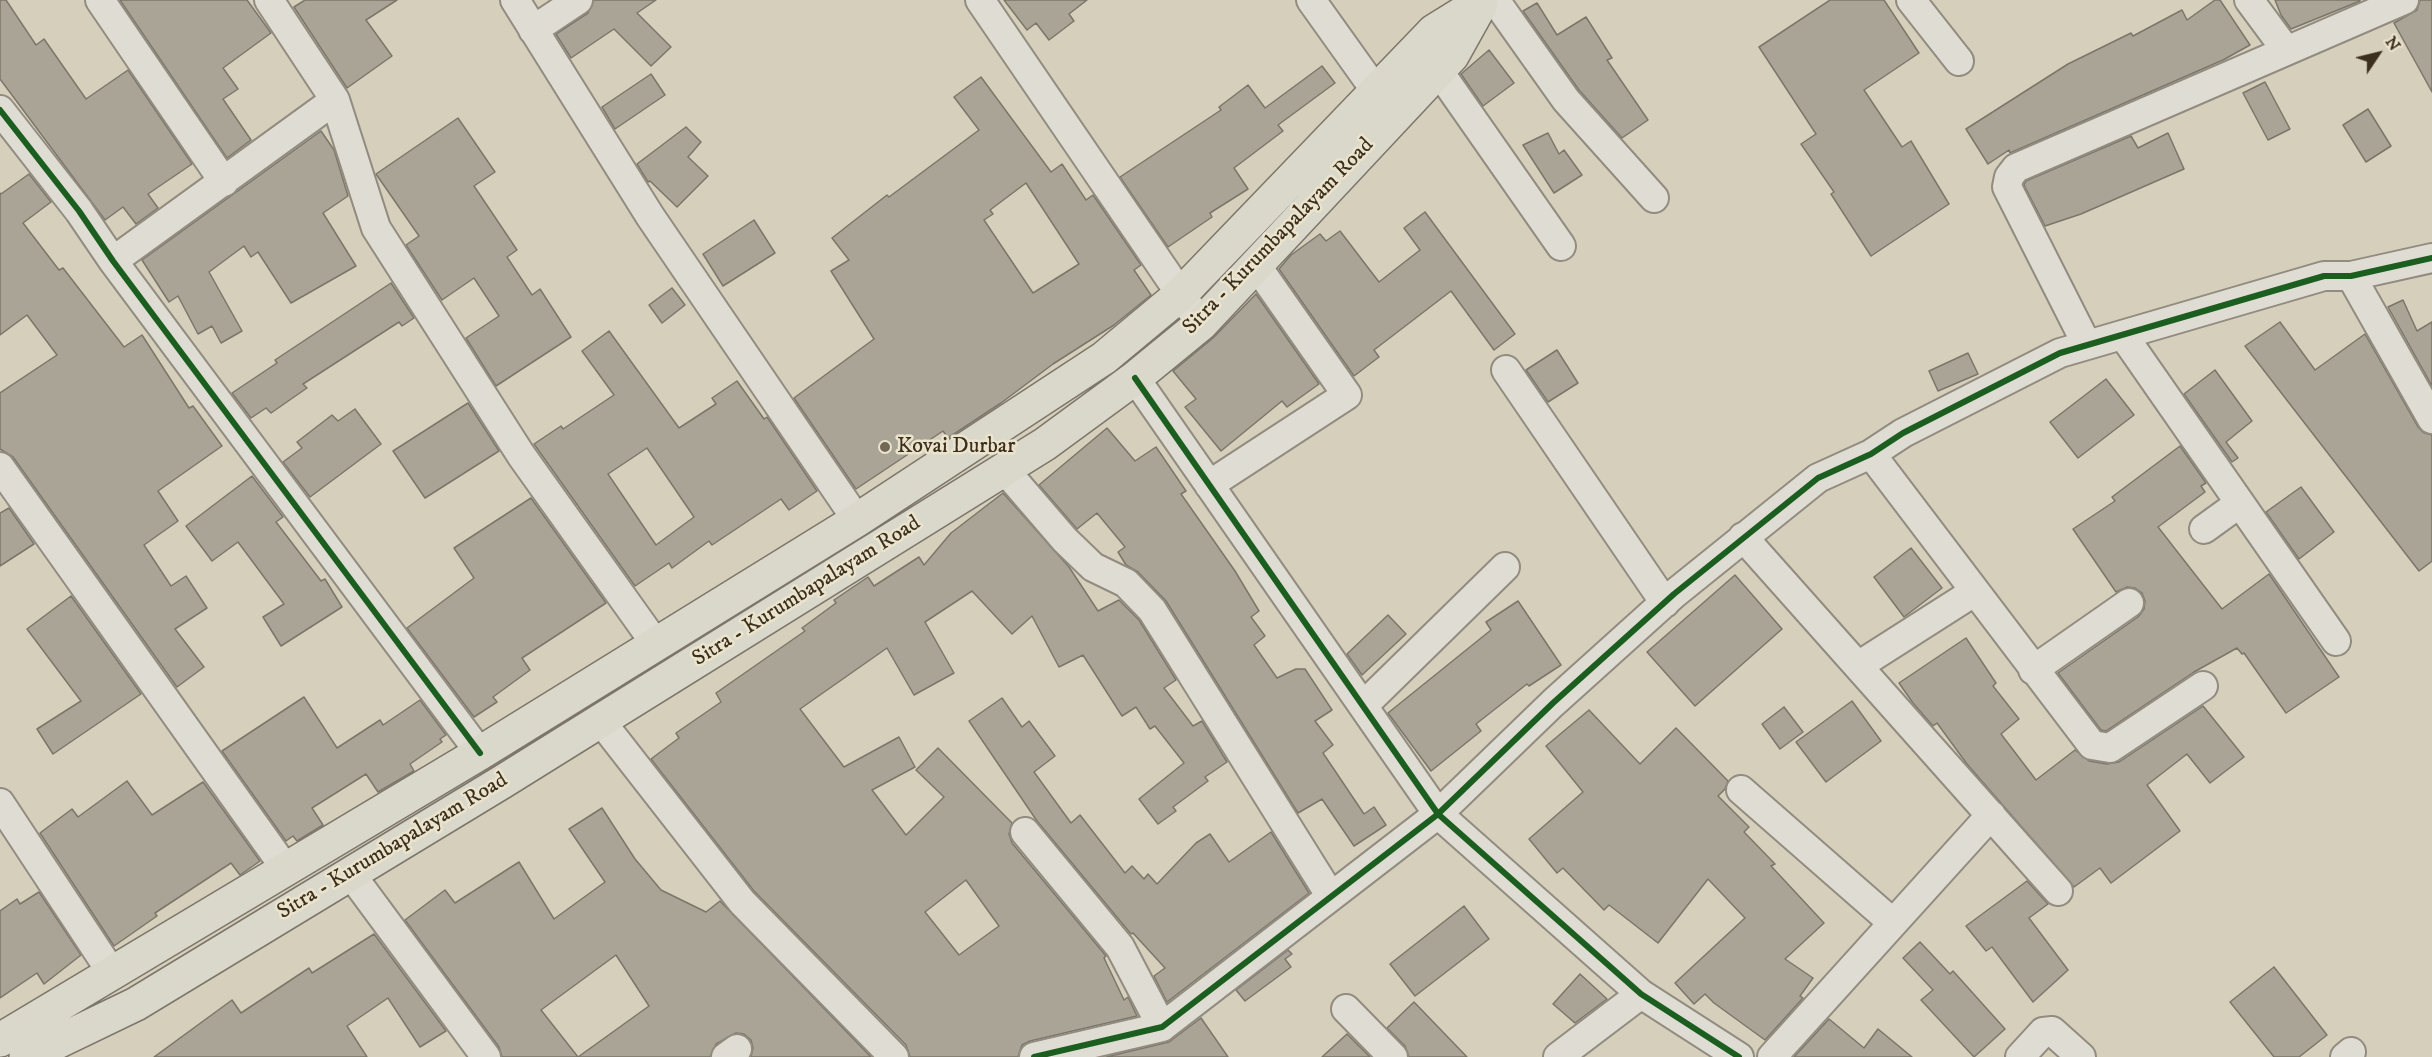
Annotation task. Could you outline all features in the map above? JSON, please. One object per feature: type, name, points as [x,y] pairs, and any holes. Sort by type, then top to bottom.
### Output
[{"type":"main road","points":[[0,1040],[480,753],[857,520],[1104,358],[1181,294],[1434,31],[1487,1]]},
{"type":"main road","name":"Sitra - Kurumbapalayam Road","points":[[27,1057],[136,1004],[1045,444],[1135,378],[1201,324],[1452,56],[1487,1]]},
{"type":"street","points":[[100,0],[224,182]]},
{"type":"street","points":[[515,0],[650,216],[857,520]]},
{"type":"street","points":[[534,30],[578,0]]},
{"type":"street","points":[[980,0],[1201,324]]},
{"type":"street","points":[[1311,0],[1376,91]]},
{"type":"street","points":[[1911,0],[1959,61]]},
{"type":"street","points":[[2249,0],[2286,50]]},
{"type":"street","points":[[2087,345],[2007,187],[2009,177],[2016,168],[2403,0]]},
{"type":"street","points":[[1487,1],[1566,100],[1654,198]]},
{"type":"street","points":[[280,4],[335,100],[376,228],[521,455],[656,643]]},
{"type":"street","points":[[1438,70],[1561,246]]},
{"type":"street","points":[[113,261],[335,100]]},
{"type":"street","points":[[0,110],[79,211],[113,261],[480,753]]},
{"type":"street","points":[[1034,1057],[1162,1027],[1437,814],[1553,703],[1665,603],[1818,478],[1871,454],[1903,433],[2060,353],[2324,276],[2351,276],[2432,258]]},
{"type":"street","points":[[1209,485],[1347,395],[1256,264]]},
{"type":"street","points":[[2351,276],[2432,419]]},
{"type":"street","points":[[2123,335],[2336,641]]},
{"type":"street","points":[[1506,370],[1665,603]]},
{"type":"street","points":[[1135,378],[1437,814],[1641,994],[1729,1054]]},
{"type":"street","points":[[1871,454],[2092,745],[2101,749],[2110,748],[2203,686]]},
{"type":"street","points":[[0,467],[285,868]]},
{"type":"street","points":[[1004,469],[1065,540],[1093,567],[1126,583],[1152,610],[1330,895]]},
{"type":"street","points":[[2204,529],[2240,503]]},
{"type":"street","points":[[1743,537],[2058,891]]},
{"type":"street","points":[[1362,706],[1505,567]]},
{"type":"street","points":[[1858,666],[1974,592]]},
{"type":"street","points":[[2033,670],[2129,603]]},
{"type":"street","points":[[600,720],[742,902],[894,1057]]},
{"type":"street","points":[[1741,790],[1893,923]]},
{"type":"street","points":[[0,803],[111,973]]},
{"type":"street","points":[[1772,1057],[1991,816]]},
{"type":"street","points":[[1026,832],[1120,947],[1162,1027]]},
{"type":"street","points":[[350,873],[486,1057]]},
{"type":"street","points":[[1558,1057],[1641,994]]},
{"type":"street","points":[[1346,1009],[1393,1057]]},
{"type":"street","points":[[2020,1057],[2043,1032],[2052,1031],[2081,1057]]},
{"type":"building","points":[[0,0],[6,0],[36,45],[44,39],[86,99],[128,70],[192,164],[148,194],[158,208],[136,224],[123,207],[105,220],[0,79]]},
{"type":"building","points":[[120,0],[247,0],[271,33],[223,68],[238,89],[223,99],[251,140],[227,158]]},
{"type":"building","points":[[305,0],[397,0],[366,20],[392,56],[347,88],[294,7]]},
{"type":"building","points":[[594,0],[656,0],[637,13],[671,47],[651,66],[614,29],[571,58],[556,34],[588,13]]},
{"type":"building","points":[[1004,0],[1087,0],[1069,14],[1074,21],[1049,40],[1036,23],[1027,30]]},
{"type":"building","points":[[1830,0],[1884,0],[1919,53],[1864,90],[1902,147],[1911,141],[1949,204],[1871,256],[1831,194],[1834,192],[1801,144],[1816,134],[1759,47]]},
{"type":"building","points":[[2215,0],[2220,0],[2250,45],[2223,60],[2010,153],[2009,150],[1988,164],[1966,129],[2068,64],[2131,33],[2133,36],[2182,10],[2187,20]]},
{"type":"building","points":[[2275,0],[2360,1],[2291,29],[2281,15]]},
{"type":"building","points":[[2420,0],[2432,0],[2432,92],[2394,23],[2417,10]]},
{"type":"building","points":[[1537,3],[1557,35],[1586,17],[1612,58],[1607,60],[1648,120],[1622,138],[1579,90],[1523,11]]},
{"type":"building","points":[[1489,50],[1514,83],[1483,106],[1461,74]]},
{"type":"building","points":[[1322,66],[1335,83],[1278,125],[1283,131],[1234,168],[1248,189],[1210,213],[1212,217],[1168,247],[1120,177],[1221,110],[1219,107],[1248,85],[1265,108]]},
{"type":"building","points":[[651,74],[665,95],[615,129],[602,107]]},
{"type":"building","points":[[981,77],[1051,172],[1062,164],[1086,200],[1093,195],[1141,265],[1134,270],[1151,295],[1114,325],[1053,364],[1001,403],[948,438],[943,431],[856,489],[794,398],[874,339],[831,271],[849,260],[832,238],[887,195],[889,197],[979,130],[954,97]],"holes":[[[1026,183],[1079,264],[1033,293],[984,220],[993,214],[990,210]]]},
{"type":"building","points":[[2265,82],[2290,129],[2268,140],[2243,93]]},
{"type":"building","points":[[2368,109],[2391,146],[2366,162],[2343,125]]},
{"type":"building","points":[[458,118],[495,172],[474,186],[517,250],[507,257],[532,295],[540,289],[571,337],[496,386],[466,338],[499,316],[474,278],[442,300],[406,245],[419,236],[376,174]]},
{"type":"building","points":[[686,127],[701,142],[688,157],[708,176],[677,207],[650,181],[648,182],[637,164]]},
{"type":"building","points":[[321,131],[334,150],[348,196],[323,213],[356,266],[291,303],[258,252],[251,257],[244,246],[209,272],[242,331],[221,343],[212,326],[198,334],[178,296],[169,302],[142,260]]},
{"type":"building","points":[[1548,133],[1559,154],[1564,150],[1582,175],[1554,193],[1523,145]]},
{"type":"building","points":[[2168,133],[2184,169],[2081,214],[2045,226],[2024,185],[2026,181],[2131,136],[2138,148]]},
{"type":"building","points":[[29,174],[51,202],[23,223],[59,270],[63,268],[124,347],[142,335],[189,408],[193,406],[222,446],[158,491],[178,521],[144,545],[171,586],[186,576],[207,608],[175,629],[204,667],[177,687],[13,457],[0,449],[0,393],[57,355],[27,315],[0,335],[0,193]]},
{"type":"building","points":[[1425,212],[1515,334],[1494,350],[1451,291],[1374,350],[1379,357],[1354,376],[1279,269],[1291,255],[1320,234],[1326,241],[1340,231],[1379,282],[1420,250],[1404,228]]},
{"type":"building","points":[[754,220],[775,253],[723,286],[703,254]]},
{"type":"building","points":[[391,283],[414,318],[402,326],[399,322],[303,384],[307,388],[271,413],[266,408],[251,418],[232,393],[277,363],[275,360]]},
{"type":"building","points":[[672,288],[685,305],[662,323],[649,305]]},
{"type":"building","points":[[1256,294],[1319,384],[1287,407],[1282,401],[1221,451],[1185,407],[1196,399],[1173,371],[1213,338]]},
{"type":"building","points":[[2403,300],[2417,331],[2432,322],[2432,386],[2388,307]]},
{"type":"building","points":[[2280,322],[2315,370],[2365,334],[2418,427],[2424,433],[2432,435],[2432,561],[2419,571],[2245,346]]},
{"type":"building","points":[[609,331],[679,428],[716,404],[712,398],[737,381],[764,419],[767,417],[817,491],[789,510],[781,499],[712,545],[709,541],[672,568],[669,563],[635,586],[534,444],[561,426],[563,429],[614,395],[582,351]],"holes":[[[647,448],[694,517],[656,545],[608,474]]]},
{"type":"building","points":[[1557,350],[1578,383],[1548,402],[1526,370]]},
{"type":"building","points":[[1968,353],[1978,374],[1938,391],[1929,371]]},
{"type":"building","points":[[2215,370],[2252,421],[2226,442],[2238,458],[2232,462],[2184,394]]},
{"type":"building","points":[[2106,379],[2134,415],[2078,458],[2050,422]]},
{"type":"building","points":[[468,403],[499,451],[425,498],[393,451]]},
{"type":"building","points":[[355,409],[381,444],[310,497],[283,462],[302,448],[297,442],[332,415],[338,421]]},
{"type":"building","points":[[1107,428],[1135,461],[1156,447],[1186,491],[1181,494],[1235,571],[1259,611],[1251,617],[1265,636],[1254,645],[1277,678],[1296,669],[1305,669],[1332,710],[1315,721],[1333,745],[1323,753],[1364,814],[1374,807],[1386,825],[1354,846],[1322,799],[1298,813],[1166,601],[1138,572],[1126,565],[1118,552],[1125,547],[1097,513],[1077,529],[1039,485]]},
{"type":"building","points":[[2180,446],[2206,483],[2201,486],[2205,492],[2158,527],[2222,609],[2269,574],[2339,677],[2286,713],[2244,653],[2242,654],[2237,648],[2194,672],[2106,731],[2101,730],[2058,673],[2138,617],[2144,609],[2145,601],[2142,593],[2135,588],[2127,587],[2116,592],[2073,529],[2115,501],[2112,497]]},
{"type":"building","points":[[252,476],[283,517],[276,522],[321,581],[325,579],[342,607],[281,646],[263,617],[284,604],[238,542],[212,561],[186,526]]},
{"type":"building","points":[[2301,487],[2334,532],[2299,559],[2266,512]]},
{"type":"building","points":[[1003,493],[1069,567],[1098,611],[1119,600],[1139,620],[1176,680],[1164,688],[1193,726],[1202,721],[1227,762],[1205,777],[1208,781],[1173,807],[1176,811],[1158,824],[1139,799],[1184,763],[1155,726],[1150,729],[1136,707],[1122,716],[1083,655],[1059,667],[1032,616],[1012,634],[972,591],[925,622],[954,673],[914,695],[887,648],[800,709],[844,767],[899,737],[915,767],[872,790],[906,835],[944,797],[916,770],[938,748],[1012,823],[1009,834],[1012,843],[1106,956],[1104,958],[1124,1000],[1128,997],[1137,1016],[1030,1041],[1022,1045],[1018,1057],[910,1057],[906,1045],[754,891],[651,759],[679,738],[676,733],[721,702],[716,693],[805,631],[802,628],[836,603],[834,600],[868,577],[874,586],[919,557],[924,565],[951,533]],"holes":[[[966,880],[999,926],[959,955],[925,912]]]},
{"type":"building","points":[[531,498],[606,603],[522,658],[530,670],[493,697],[497,702],[474,717],[407,628],[474,578],[454,548]]},
{"type":"building","points":[[9,508],[34,544],[0,566],[0,513]]},
{"type":"building","points":[[1911,548],[1942,588],[1904,617],[1874,577]]},
{"type":"building","points":[[1735,575],[1782,629],[1695,706],[1647,652]]},
{"type":"building","points":[[71,596],[141,694],[53,754],[37,729],[81,701],[27,629]]},
{"type":"building","points":[[1518,601],[1561,665],[1529,686],[1527,684],[1476,724],[1481,731],[1431,771],[1388,713],[1491,630],[1486,622]]},
{"type":"building","points":[[1388,615],[1406,634],[1362,675],[1347,654]]},
{"type":"building","points":[[1966,638],[1996,683],[1993,686],[2019,719],[2001,734],[2036,780],[2075,750],[2089,761],[2107,764],[2119,762],[2203,706],[2244,757],[2210,783],[2187,754],[2147,785],[2180,831],[2111,883],[2100,868],[2074,887],[1967,764],[1937,723],[1933,726],[1899,683]]},
{"type":"building","points":[[304,697],[337,748],[380,720],[383,725],[420,700],[446,735],[440,739],[442,742],[410,764],[414,771],[378,792],[366,774],[312,808],[323,825],[297,841],[293,836],[286,841],[222,751]]},
{"type":"building","points":[[1002,698],[1022,727],[1029,721],[1055,756],[1034,772],[1071,823],[1080,815],[1125,873],[1132,866],[1144,879],[1148,874],[1157,884],[1196,843],[1210,834],[1229,862],[1271,832],[1309,893],[1167,1002],[1154,976],[1165,968],[1133,933],[1131,934],[1037,821],[969,721]]},
{"type":"building","points":[[1852,701],[1881,741],[1826,782],[1796,742]]},
{"type":"building","points":[[1784,707],[1803,732],[1780,749],[1762,724]]},
{"type":"building","points":[[1589,710],[1640,764],[1676,728],[1728,781],[1725,789],[1718,796],[1749,827],[1744,832],[1775,864],[1771,866],[1824,923],[1785,959],[1813,978],[1800,996],[1803,998],[1765,1040],[1705,994],[1694,1004],[1675,983],[1745,918],[1708,879],[1658,943],[1609,905],[1604,910],[1563,868],[1557,873],[1529,839],[1583,792],[1546,746]]},
{"type":"building","points":[[127,781],[152,815],[203,782],[260,861],[240,875],[231,863],[155,913],[157,916],[114,946],[40,833],[72,809],[78,817]]},
{"type":"building","points":[[602,808],[635,859],[661,890],[706,912],[720,901],[871,1057],[751,1057],[753,1048],[751,1040],[744,1034],[736,1033],[716,1044],[710,1057],[578,1057],[502,1057],[499,1047],[405,920],[445,890],[455,903],[519,862],[554,919],[605,882],[569,829]],"holes":[[[616,955],[649,1006],[578,1057],[541,1010]]]},
{"type":"building","points":[[2027,881],[2048,904],[2029,918],[2068,970],[2033,1002],[1992,947],[1986,951],[1966,926]]},
{"type":"building","points":[[39,892],[81,955],[44,984],[37,973],[0,998],[0,911],[17,899],[20,904]]},
{"type":"building","points":[[1464,906],[1489,939],[1415,996],[1390,964]]},
{"type":"building","points":[[374,934],[446,1031],[420,1047],[388,998],[347,1026],[367,1057],[154,1057],[232,1000],[241,1013],[309,968],[312,973]]},
{"type":"building","points":[[1920,942],[1950,974],[1953,971],[2005,1029],[1974,1057],[1921,1000],[1933,990],[1903,958]]},
{"type":"building","points":[[1288,950],[1292,954],[1285,959],[1291,967],[1245,1001],[1236,990]]},
{"type":"building","points":[[2274,967],[2327,1035],[2299,1057],[2274,1057],[2230,1002]]},
{"type":"building","points":[[1580,974],[1607,999],[1575,1023],[1553,1004]]},
{"type":"building","points":[[1414,1002],[1467,1057],[1409,1057],[1405,1046],[1387,1028]]},
{"type":"building","points":[[1201,1018],[1228,1057],[1106,1057],[1169,1042]]},
{"type":"building","points":[[1829,1019],[1864,1048],[1878,1029],[1912,1057],[1794,1057]]},
{"type":"building","points":[[1347,1034],[1370,1057],[1322,1057]]},
{"type":"cycle path","points":[[0,110],[79,211],[113,261],[480,753]]},
{"type":"cycle path","points":[[1034,1057],[1162,1027],[1438,814],[1553,703],[1674,594],[1818,478],[1871,454],[1903,433],[2060,353],[2324,276],[2351,276],[2432,258]]},
{"type":"cycle path","points":[[1135,378],[1438,814],[1641,994],[1739,1057]]},
{"type":"place","name":"Kovai Durbar","points":[[885,447]]}]
